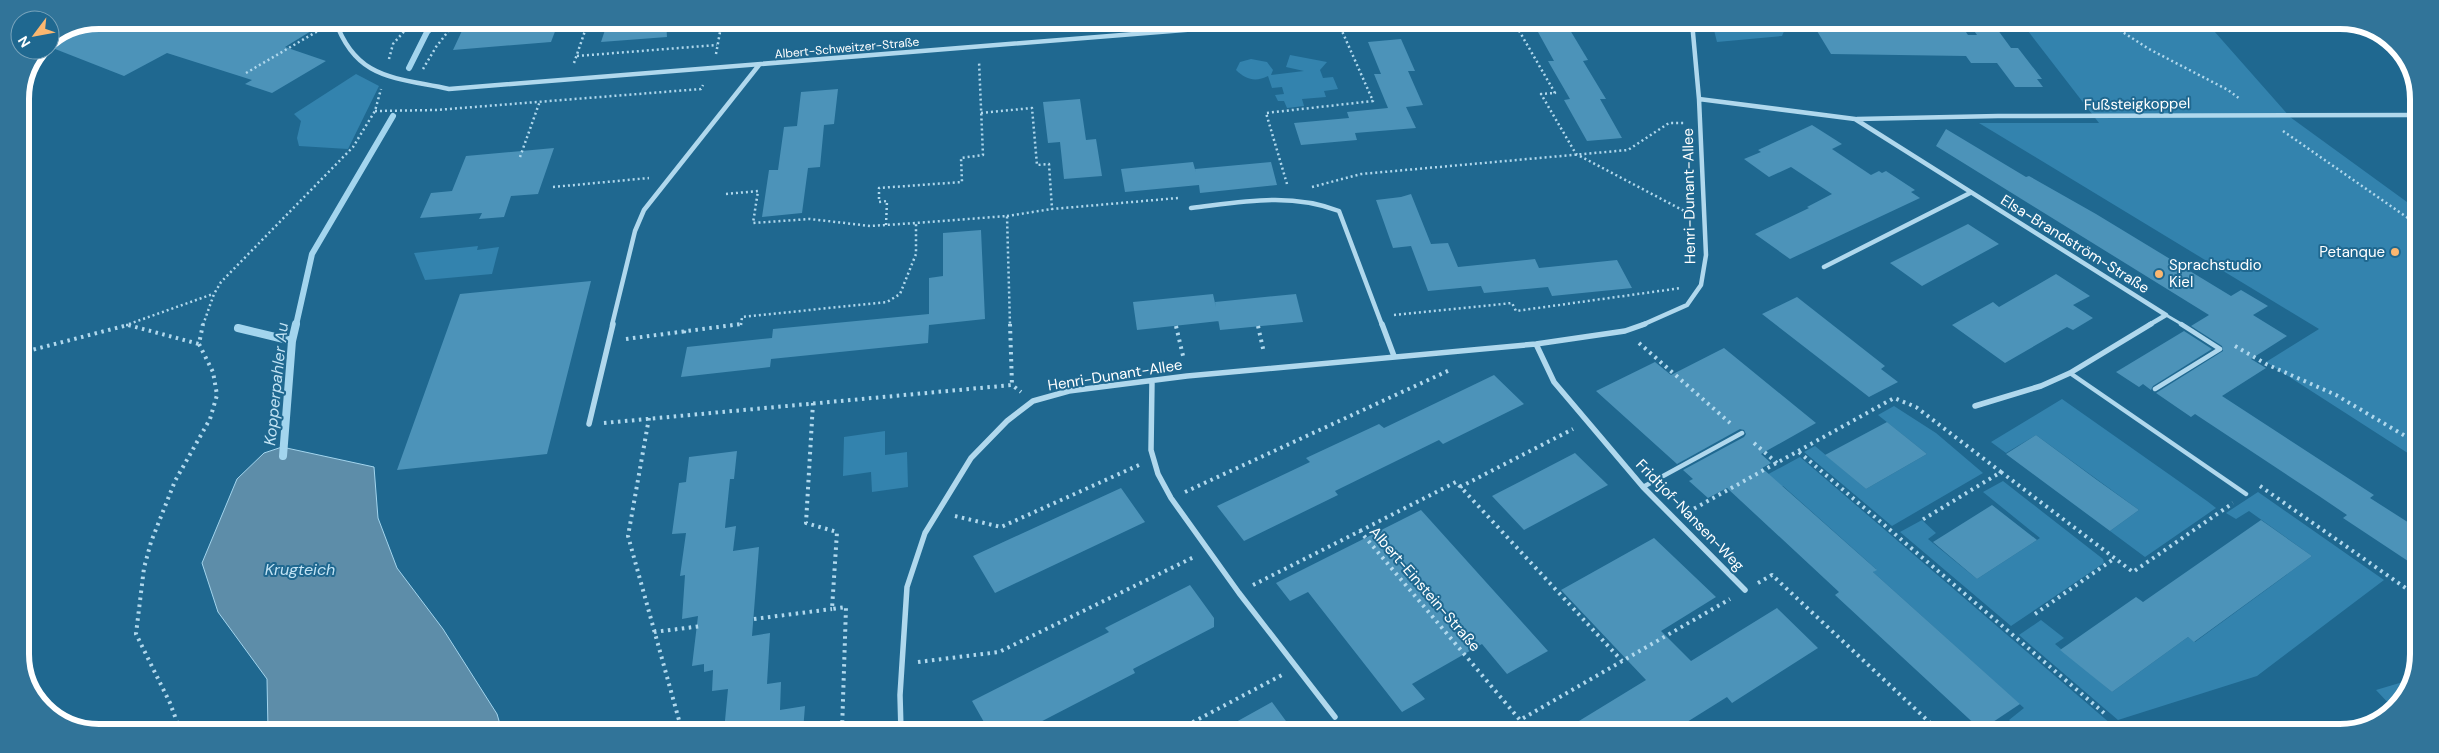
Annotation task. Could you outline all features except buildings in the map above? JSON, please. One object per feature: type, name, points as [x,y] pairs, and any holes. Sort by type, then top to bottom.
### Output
[{"type":"street","name":"Albert-Schweitzer-Straße","points":[[337,29],[339,38],[347,50],[360,62],[385,76],[449,89],[706,70],[1198,29]]},
{"type":"street","name":"Henri-Dunant-Allee","points":[[901,724],[902,664],[907,587],[926,533],[950,489],[971,458],[1007,421],[1034,401],[1069,391],[1187,376],[1536,344],[1625,331],[1655,321],[1687,305],[1701,285],[1706,254],[1700,99],[1693,29]]},
{"type":"street","name":"Albert-Schweitzer-Straße","points":[[589,424],[636,231],[644,210],[759,65]]},
{"type":"street","name":"Elsa-Brandström-Straße","points":[[1700,99],[1855,119],[2166,315]]},
{"type":"street","name":"Fußsteigkoppel","points":[[1855,119],[1979,116],[2410,115]]},
{"type":"street","points":[[1824,267],[1970,193]]},
{"type":"street","points":[[1191,208],[1291,195],[1323,203],[1339,211],[1394,356]]},
{"type":"street","points":[[1975,406],[2041,386],[2070,373],[2166,315]]},
{"type":"street","name":"Fridtjof-Nansen-Weg","points":[[1536,344],[1554,382],[1643,487],[1745,590]]},
{"type":"street","points":[[1152,381],[1150,436],[1153,459],[1171,498],[1239,593],[1334,717]]},
{"type":"lane","points":[[2155,390],[2220,349],[2166,315]]},
{"type":"lane","points":[[2070,373],[2246,494]]},
{"type":"lane","points":[[1643,487],[1742,433]]},
{"type":"path","points":[[246,73],[319,29]]},
{"type":"path","points":[[178,724],[170,703],[136,634],[144,568],[150,542],[175,481],[210,419],[216,395],[212,372],[199,344],[201,330],[214,294],[221,282],[353,147],[375,111],[393,44],[406,29]]},
{"type":"path","points":[[414,83],[436,46],[450,29]]},
{"type":"path","points":[[567,80],[586,29]]},
{"type":"path","points":[[713,69],[720,29]]},
{"type":"path","points":[[1341,29],[1374,101],[1266,113],[1291,195],[1361,174],[1628,150],[1669,123],[1700,123]]},
{"type":"path","points":[[1518,29],[1554,93],[1541,94],[1576,154],[1705,222]]},
{"type":"path","points":[[577,56],[717,45]]},
{"type":"path","points":[[886,225],[887,201],[879,202],[879,188],[962,182],[961,158],[983,155],[978,47]]},
{"type":"path","points":[[375,111],[436,110],[701,89],[706,70]]},
{"type":"path","points":[[520,157],[546,82]]},
{"type":"path","points":[[981,113],[1032,108],[1037,165],[1049,164],[1052,209]]},
{"type":"path","points":[[552,187],[670,175]]},
{"type":"path","points":[[726,194],[758,191],[753,223],[810,219],[856,222],[870,226],[1007,216],[1036,213],[1036,210],[1188,197],[1191,208]]},
{"type":"path","points":[[1007,216],[1012,385]]},
{"type":"path","points":[[608,342],[741,326],[742,318],[875,305],[887,302],[900,294],[916,254],[916,223]]},
{"type":"path","points":[[1379,317],[1512,302],[1516,311],[1701,285]]},
{"type":"path","points":[[29,352],[128,324],[214,294]]},
{"type":"path","points":[[128,324],[199,344]]},
{"type":"path","points":[[684,333],[685,326]]},
{"type":"path","points":[[1176,326],[1187,376]]},
{"type":"path","points":[[1258,326],[1268,368]]},
{"type":"path","points":[[2233,344],[2266,364],[2336,396],[2410,439]]},
{"type":"path","points":[[1654,356],[1778,464]]},
{"type":"path","points":[[1171,498],[1456,367]]},
{"type":"path","points":[[589,424],[1012,385],[1034,401]]},
{"type":"path","points":[[1675,520],[1894,398],[1916,407],[2133,572],[2260,486],[2410,591]]},
{"type":"path","points":[[813,403],[806,523],[837,532],[832,609]]},
{"type":"path","points":[[649,418],[628,536],[680,724]]},
{"type":"path","points":[[1460,486],[1588,421]]},
{"type":"path","points":[[1799,452],[2104,713]]},
{"type":"path","points":[[937,512],[1000,527],[1153,459]]},
{"type":"path","points":[[1922,520],[2001,472]]},
{"type":"path","points":[[1360,531],[1456,482],[1622,661]]},
{"type":"path","name":"Albert-Einstein-Straße","points":[[1239,593],[1360,531],[1520,720]]},
{"type":"path","points":[[902,664],[999,652],[1208,550]]},
{"type":"path","points":[[2035,614],[2115,558]]},
{"type":"path","points":[[1745,590],[1772,576],[1932,724]]},
{"type":"path","name":"Fridtjof-Nansen-Weg","points":[[1520,720],[1745,590]]},
{"type":"path","points":[[754,619],[846,607],[842,724]]},
{"type":"path","points":[[654,632],[702,626]]},
{"type":"path","points":[[1189,724],[1296,668]]},
{"type":"shaded area","points":[[1714,29],[1785,29],[1782,36],[1717,42]]},
{"type":"shaded area","points":[[2026,29],[2212,29],[2290,117],[2410,204],[2410,455],[2266,362],[2319,329],[1979,123],[2099,123]]},
{"type":"shaded area","points":[[1290,55],[1327,62],[1320,70],[1323,78],[1333,77],[1338,89],[1324,91],[1326,97],[1302,99],[1304,106],[1287,108],[1284,101],[1278,101],[1275,95],[1284,94],[1282,87],[1272,88],[1268,76],[1251,79],[1236,70],[1240,62],[1251,59],[1267,62],[1273,70],[1271,75],[1304,71],[1286,67]]},
{"type":"shaded area","points":[[356,74],[379,86],[348,149],[299,146],[297,138],[301,121],[294,114]]},
{"type":"shaded area","points":[[478,246],[477,250],[499,247],[492,274],[425,280],[414,253]]},
{"type":"shaded area","points":[[2062,399],[2216,508],[2145,557],[2110,531],[2139,510],[2036,435],[2006,453],[1991,442]]},
{"type":"shaded area","points":[[1894,406],[1936,433],[1983,473],[1892,526],[1804,452],[1815,446],[1866,489],[1927,454],[1878,415]]},
{"type":"shaded area","points":[[885,431],[885,455],[907,452],[908,487],[872,492],[871,472],[843,476],[844,437]]},
{"type":"shaded area","points":[[1800,457],[2111,724],[2014,724],[2009,720],[2024,708],[1873,572],[1876,569],[1783,486],[1750,484]]},
{"type":"shaded area","points":[[2003,481],[2103,559],[2104,563],[2011,626],[1900,532],[1922,520],[1936,533],[1928,539],[1977,579],[2040,538],[1983,492]]},
{"type":"shaded area","points":[[2258,492],[2384,580],[2257,676],[2118,720],[2019,635],[2041,620],[2064,638],[2055,644],[2112,692],[2188,637],[2195,642],[2312,556],[2249,511],[2236,519],[2226,513]]},
{"type":"shaded area","points":[[2404,682],[2399,693],[2389,704],[2376,690]]},
{"type":"water","name":"Krugteich","points":[[282,447],[374,467],[378,518],[397,568],[443,629],[497,714],[500,724],[268,724],[267,679],[218,612],[202,563],[237,479],[264,453]]},
{"type":"waterway","name":"Kopperpahler Au","points":[[409,68],[430,29]]},
{"type":"waterway","name":"Kopperpahler Au","points":[[296,325],[312,254],[393,116]]},
{"type":"waterway","name":"Kopperpahler Au","points":[[292,341],[296,324]]},
{"type":"waterway","points":[[238,328],[292,341]]},
{"type":"waterway","name":"Kopperpahler Au","points":[[283,456],[292,341]]},
{"type":"place","name":"Petanque","points":[[2395,252]]},
{"type":"place","name":"Sprachstudio Kiel","points":[[2159,274]]}]
